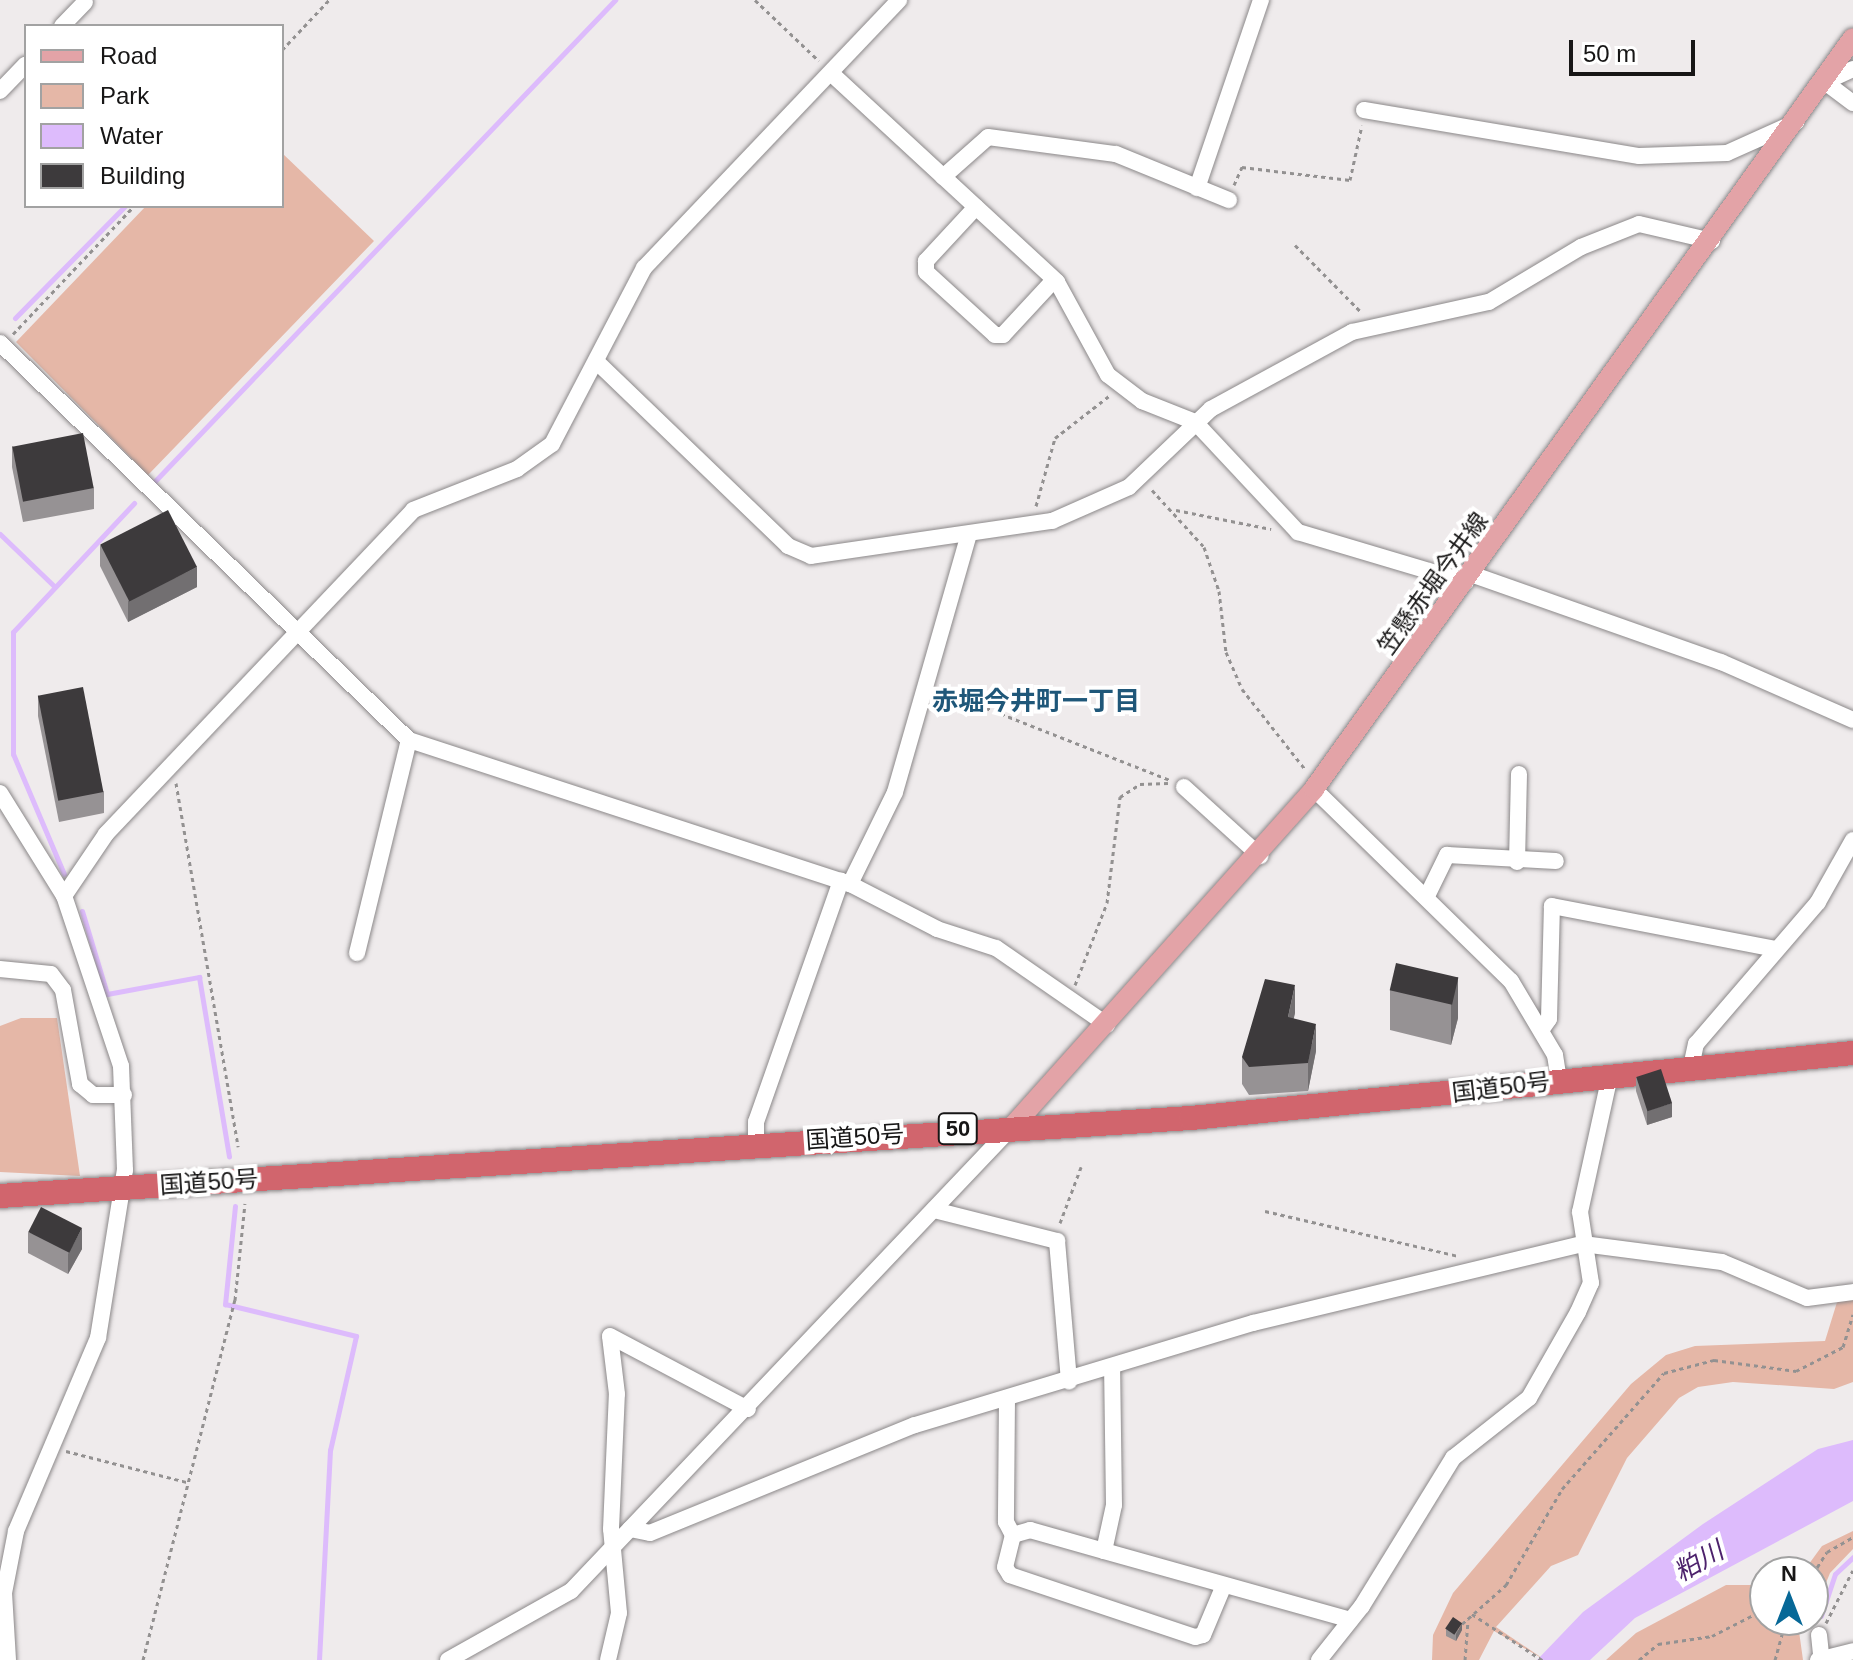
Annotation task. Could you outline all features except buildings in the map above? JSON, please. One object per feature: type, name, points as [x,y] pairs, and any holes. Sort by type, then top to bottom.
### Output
[{"type":"highway","name":"国道50号","points":[[0,1196],[1013,1126],[1293,1110],[1559,1080],[1853,1053]]},
{"type":"main road","name":"笠懸赤堀今井線","points":[[1013,1126],[1260,856],[1316,787],[1798,122],[1853,38]]},
{"type":"street","points":[[64,896],[106,834],[413,510],[517,469],[552,444],[598,363],[644,268],[833,75],[899,0]]},
{"type":"street","points":[[1197,188],[1261,0]]},
{"type":"street","points":[[64,24],[85,2]]},
{"type":"street","points":[[0,91],[24,66]]},
{"type":"street","points":[[1853,69],[1825,82],[1853,103]]},
{"type":"street","points":[[833,75],[1055,281],[1123,388],[1195,422],[1298,532],[1468,578],[1721,662],[1853,720]]},
{"type":"street","points":[[1364,110],[1639,156],[1727,153],[1798,122]]},
{"type":"street","points":[[943,177],[988,137],[1116,154],[1229,200]]},
{"type":"street","points":[[976,207],[926,261],[926,272],[995,335],[1003,335],[1055,281]]},
{"type":"street","points":[[598,363],[803,556],[968,538],[1031,526],[1138,479],[1195,422],[1370,326],[1489,302],[1581,247],[1639,224],[1712,241]]},
{"type":"street","points":[[1,344],[409,740],[845,882],[937,929],[996,948],[1107,1025]]},
{"type":"street","points":[[756,1144],[756,1122],[845,882],[895,792],[968,538]]},
{"type":"street","points":[[357,953],[409,740]]},
{"type":"street","points":[[1517,862],[1519,774]]},
{"type":"street","points":[[1184,787],[1260,856]]},
{"type":"street","points":[[1316,787],[1511,981],[1542,1029],[1559,1080]]},
{"type":"street","points":[[0,793],[64,896],[121,1066],[124,1095],[121,1187],[98,1338],[23,1505],[4,1593],[8,1660]]},
{"type":"street","points":[[1691,1067],[1710,1024],[1818,902],[1853,840]]},
{"type":"street","points":[[1427,896],[1443,856],[1517,862],[1556,861]]},
{"type":"street","points":[[1542,1029],[1549,1019],[1552,906],[1775,949]]},
{"type":"street","points":[[0,969],[51,974],[63,990],[80,1084],[93,1095],[124,1095]]},
{"type":"street","points":[[1319,1660],[1351,1620],[1453,1458],[1506,1421],[1542,1379],[1591,1283],[1580,1212],[1610,1075]]},
{"type":"street","points":[[448,1660],[541,1613],[614,1546],[748,1409],[1013,1126]]},
{"type":"street","points":[[934,1210],[1057,1241],[1069,1381]]},
{"type":"street","points":[[630,1529],[650,1533],[821,1458],[1253,1323],[1583,1244],[1722,1262],[1807,1298],[1853,1292]]},
{"type":"street","points":[[608,1660],[619,1613],[614,1546],[619,1455],[610,1336],[748,1409]]},
{"type":"street","points":[[1104,1551],[1114,1505],[1112,1368]]},
{"type":"street","points":[[1007,1398],[1006,1522],[1013,1535],[1010,1575],[1195,1637],[1203,1635],[1224,1585]]},
{"type":"street","points":[[1013,1535],[1030,1530],[1351,1620]]},
{"type":"street","points":[[1819,1636],[1820,1658],[1853,1651]]},
{"type":"path","points":[[284,48],[329,0]]},
{"type":"path","points":[[755,0],[833,75]]},
{"type":"path","points":[[1229,200],[1242,167],[1350,180],[1364,110]]},
{"type":"path","points":[[1,344],[132,208]]},
{"type":"path","points":[[1295,245],[1370,326]]},
{"type":"path","points":[[1031,526],[1055,438],[1068,422],[1123,388]]},
{"type":"path","points":[[1138,479],[1175,510],[1213,568],[1226,652],[1242,689],[1316,787]]},
{"type":"path","points":[[1175,510],[1298,532]]},
{"type":"path","points":[[971,702],[1184,787]]},
{"type":"path","points":[[169,769],[238,1147]]},
{"type":"path","points":[[1069,996],[1107,903],[1120,797],[1140,784],[1184,787]]},
{"type":"path","points":[[1057,1241],[1081,1167]]},
{"type":"path","points":[[143,1660],[235,1300],[245,1204]]},
{"type":"path","points":[[1265,1211],[1448,1251],[1469,1272]]},
{"type":"path","points":[[1462,1624],[1506,1585],[1562,1489],[1664,1373],[1714,1360],[1796,1371],[1843,1347],[1853,1314]]},
{"type":"path","points":[[48,1445],[188,1482]]},
{"type":"path","points":[[1824,1556],[1853,1537]]},
{"type":"path","points":[[1829,1616],[1853,1570]]},
{"type":"path","points":[[1473,1614],[1542,1660]]},
{"type":"path","points":[[1639,1660],[1658,1644],[1712,1636],[1749,1617]]},
{"type":"path","points":[[1465,1660],[1468,1620]]},
{"type":"path","points":[[1775,1660],[1782,1636]]},
{"type":"green space","points":[[284,155],[374,241],[148,475],[16,342],[144,208],[284,208]]},
{"type":"green space","points":[[21,1018],[57,1018],[80,1176],[0,1172],[0,1026]]},
{"type":"green space","points":[[1853,1296],[1853,1382],[1834,1389],[1733,1382],[1698,1387],[1679,1398],[1627,1458],[1578,1555],[1551,1566],[1496,1627],[1545,1660],[1494,1631],[1479,1660],[1432,1660],[1433,1635],[1453,1593],[1631,1384],[1666,1355],[1695,1346],[1825,1341],[1838,1299]]},
{"type":"green space","points":[[1853,1531],[1853,1549],[1829,1575],[1829,1556],[1815,1556],[1822,1546]]},
{"type":"green space","points":[[1726,1585],[1749,1585],[1749,1636],[1800,1636],[1803,1660],[1606,1660],[1636,1633]]},
{"type":"water","name":"粕川","points":[[1853,1440],[1853,1501],[1635,1618],[1590,1660],[1537,1660],[1583,1612],[1703,1524],[1818,1449]]},
{"type":"waterway","points":[[155,481],[615,0]]},
{"type":"waterway","points":[[15,318],[123,208]]},
{"type":"waterway","points":[[64,874],[13,754],[13,632],[134,503]]},
{"type":"waterway","points":[[0,534],[55,587]]},
{"type":"waterway","points":[[82,911],[107,994],[199,977],[229,1157]]},
{"type":"waterway","points":[[235,1206],[225,1304],[356,1336],[330,1450],[319,1660]]},
{"type":"waterway","points":[[1829,1592],[1835,1574],[1853,1557]]},
{"type":"district","name":"赤堀今井町一丁目","points":[[1036,702]]}]
